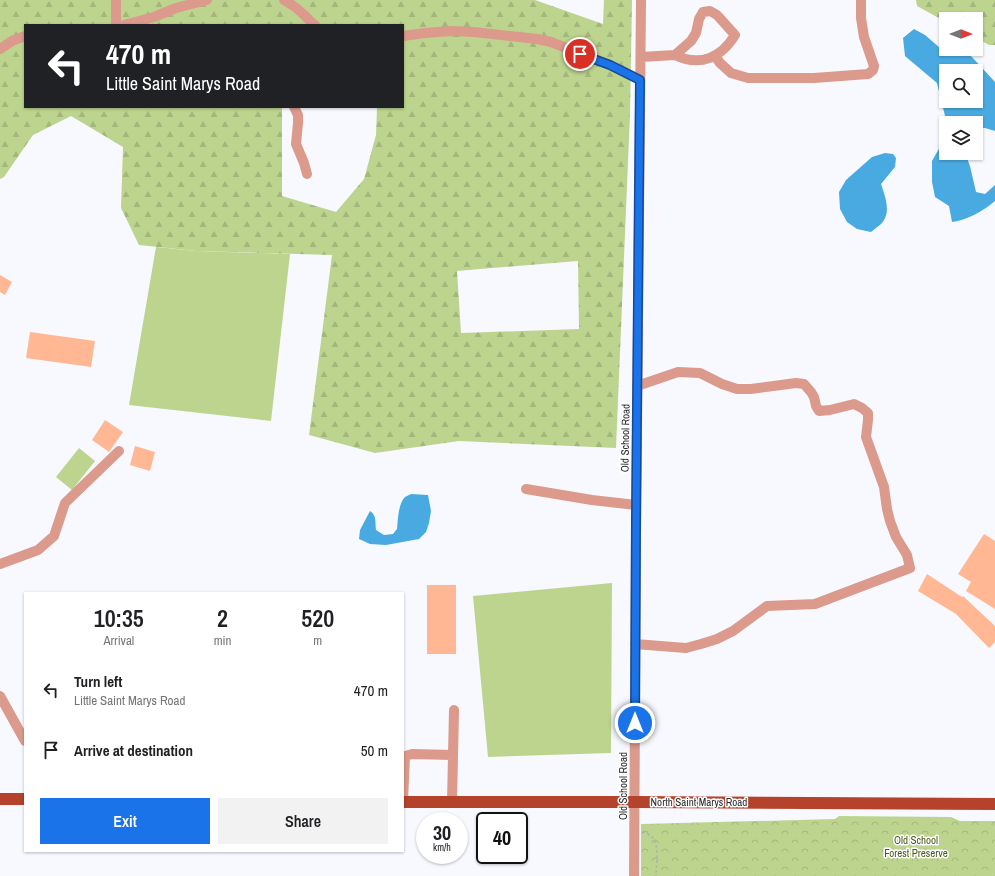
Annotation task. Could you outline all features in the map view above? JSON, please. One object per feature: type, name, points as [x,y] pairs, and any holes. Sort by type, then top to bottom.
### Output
[{"type":"main road","points":[[0,799],[24,799]]},
{"type":"main road","name":"North Saint Marys Road","points":[[404,802],[995,804]]},
{"type":"street","points":[[116,0],[116,24]]},
{"type":"street","points":[[128,24],[154,17],[176,8],[207,0]]},
{"type":"street","points":[[284,0],[314,24]]},
{"type":"street","name":"Old School Road","points":[[634,876],[641,0]]},
{"type":"street","points":[[715,56],[731,73],[748,78],[814,78],[868,74],[873,70],[874,66],[864,37],[861,18],[861,0]]},
{"type":"street","points":[[640,57],[675,55],[681,58],[696,60],[708,59],[722,51],[735,36],[717,15],[710,11],[703,12],[699,19],[696,33],[691,41],[675,55]]},
{"type":"street","points":[[404,36],[459,31],[537,39],[551,42],[610,65],[640,80]]},
{"type":"street","points":[[0,49],[12,41],[24,36]]},
{"type":"street","points":[[295,108],[298,114],[296,144],[307,174]]},
{"type":"street","points":[[635,644],[686,648],[701,644],[717,639],[733,631],[767,606],[815,604],[910,568],[907,554],[896,537],[890,522],[884,487],[866,437],[868,413],[862,408],[854,404],[830,410],[819,410],[816,406],[814,397],[804,384],[796,383],[751,389],[737,389],[722,384],[700,373],[678,372],[637,386]]},
{"type":"street","points":[[0,564],[38,550],[54,536],[65,503],[119,451]]},
{"type":"street","points":[[526,488],[592,500],[636,505]]},
{"type":"street","points":[[0,696],[24,739]]},
{"type":"street","points":[[452,802],[454,710]]},
{"type":"street","points":[[404,779],[405,756],[412,754],[453,755]]},
{"type":"path","points":[[634,827],[652,837],[656,845],[656,876]]},
{"type":"green space","points":[[0,0],[535,0],[603,24],[604,0],[632,0],[630,114],[616,448],[459,441],[375,453],[309,435],[332,255],[196,251],[139,245],[121,208],[123,147],[71,116],[33,135],[4,177],[0,179]],"holes":[[[24,24],[404,24],[404,108],[377,108],[376,135],[364,179],[336,212],[282,196],[282,108],[24,108]],[[578,261],[579,329],[461,333],[457,271]]]},
{"type":"green space","points":[[916,0],[995,0],[995,45],[989,45],[983,42],[983,12],[939,12],[939,18],[917,6]]},
{"type":"green space","points":[[156,247],[196,251],[290,254],[271,421],[129,405]]},
{"type":"green space","points":[[79,448],[95,461],[72,490],[56,477]]},
{"type":"green space","points":[[612,583],[611,753],[488,757],[473,596]]},
{"type":"green space","name":"Old School Forest Preserve","points":[[839,816],[951,817],[960,821],[995,821],[995,876],[641,876],[641,824],[835,819]]},
{"type":"water","points":[[914,29],[925,35],[939,47],[939,56],[970,56],[978,64],[939,64],[939,91],[937,83],[905,56],[903,38]]},
{"type":"water","points":[[983,69],[995,82],[995,131],[983,128],[983,116],[945,116],[943,108],[983,108]]},
{"type":"water","points":[[939,149],[939,160],[968,160],[976,192],[985,194],[995,185],[995,201],[980,212],[964,219],[952,222],[949,206],[935,197],[932,182],[932,161]]},
{"type":"water","points":[[885,153],[893,154],[896,158],[895,167],[881,184],[887,204],[886,215],[881,224],[871,232],[857,229],[847,222],[840,209],[839,192],[846,180],[872,157]]},
{"type":"water","points":[[411,494],[428,495],[431,511],[426,532],[419,539],[386,545],[370,544],[359,539],[360,530],[370,511],[375,517],[376,530],[384,535],[393,534],[397,529],[401,504],[405,497]]},
{"type":"building","points":[[0,275],[12,282],[5,295],[0,292]]},
{"type":"building","points":[[30,332],[95,341],[91,367],[26,358]]},
{"type":"building","points":[[105,420],[123,432],[109,452],[92,440]]},
{"type":"building","points":[[135,446],[155,452],[150,471],[130,465]]},
{"type":"building","points":[[984,534],[995,541],[995,609],[966,591],[971,582],[958,574]]},
{"type":"building","points":[[927,574],[962,597],[963,596],[995,626],[995,642],[989,648],[956,614],[918,591]]},
{"type":"building","points":[[427,585],[456,585],[456,654],[427,654]]},
{"type":"route","points":[[580,54],[610,65],[640,80],[635,723]]}]
